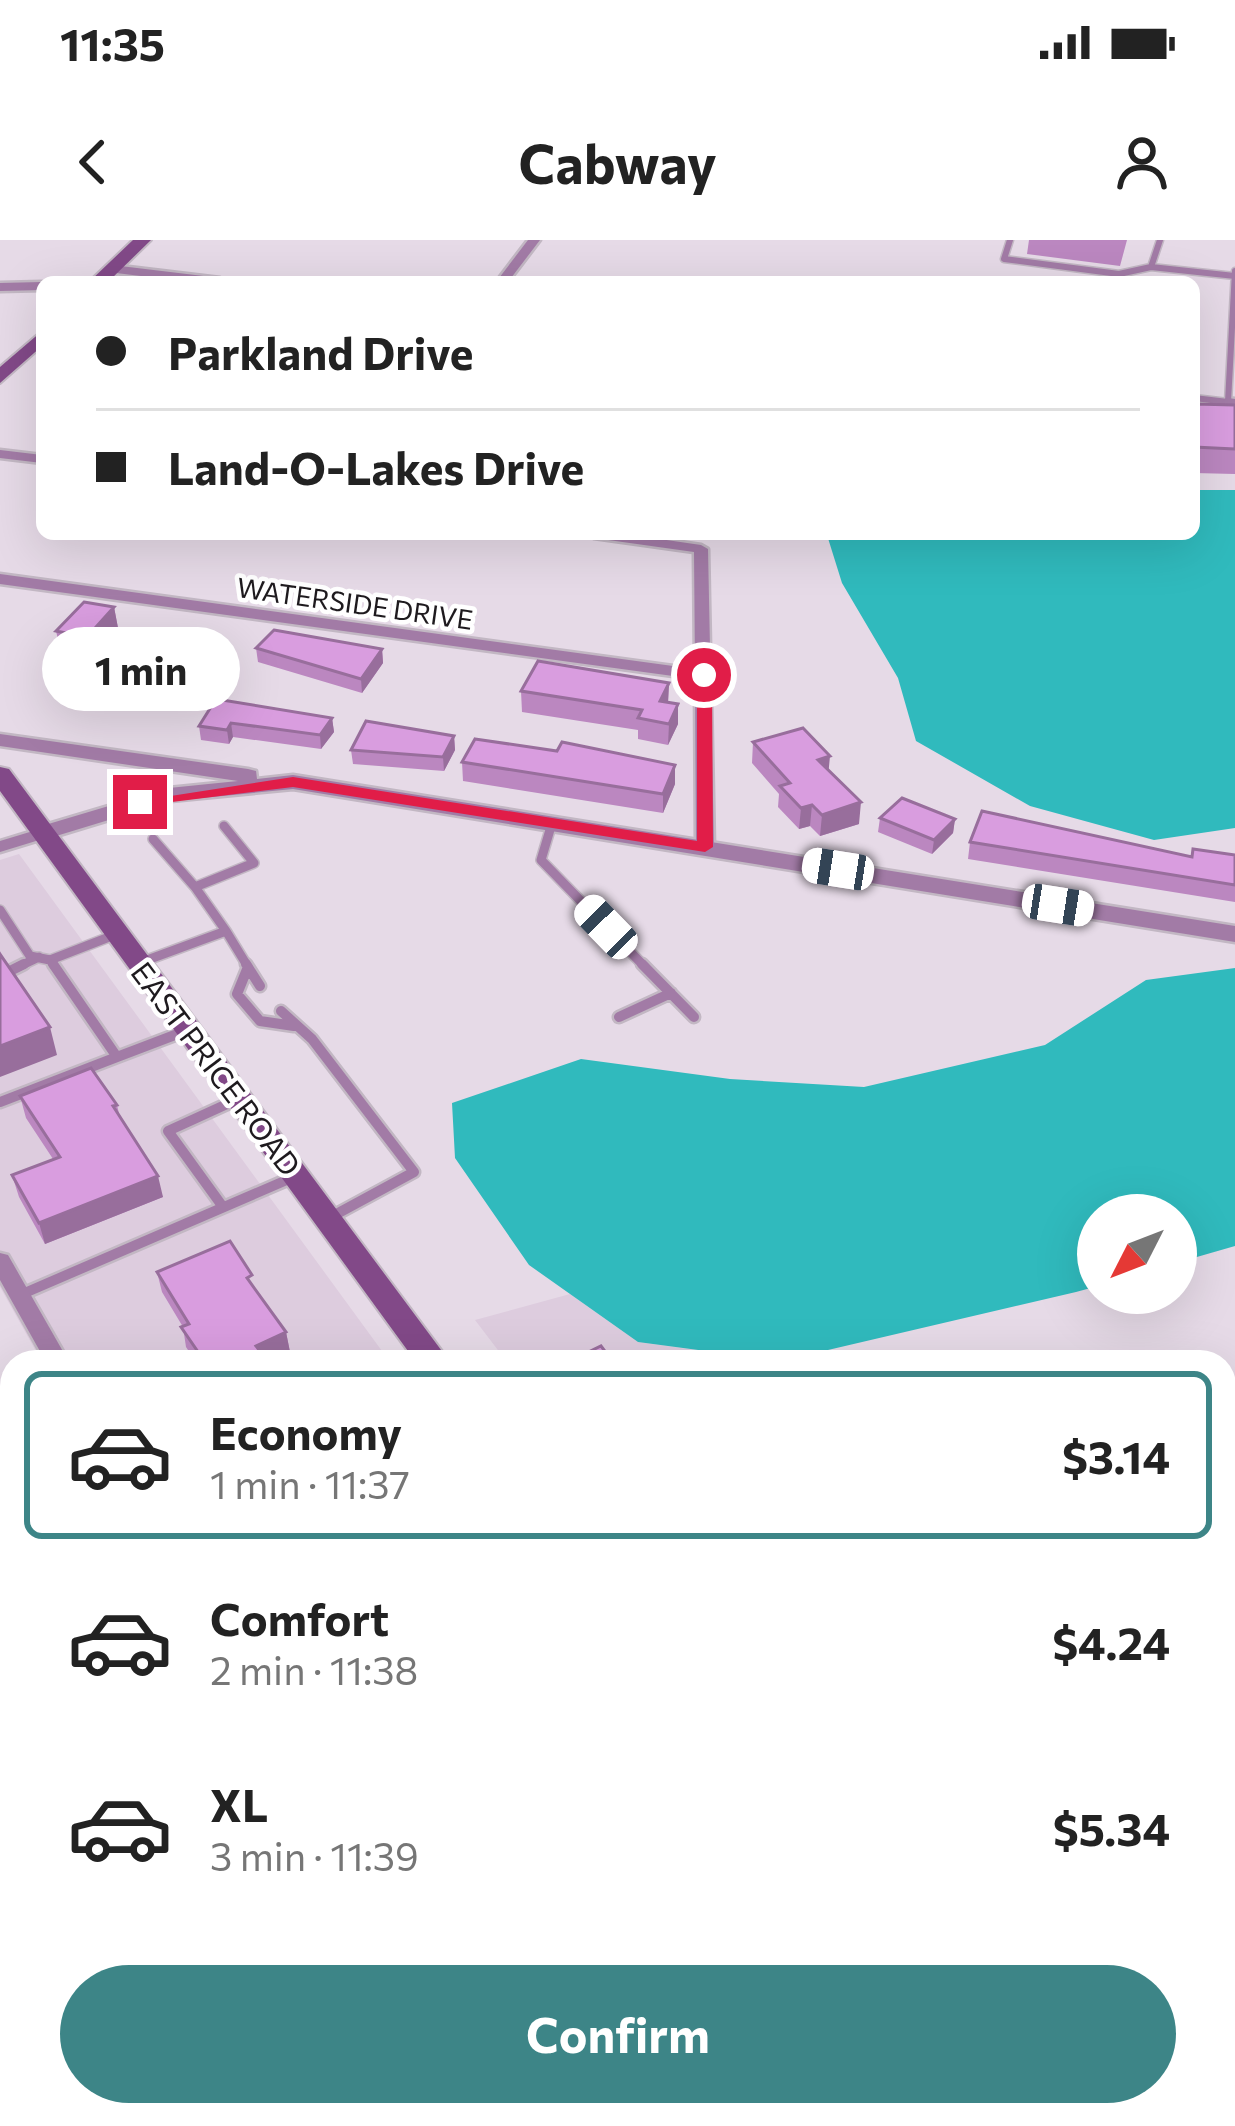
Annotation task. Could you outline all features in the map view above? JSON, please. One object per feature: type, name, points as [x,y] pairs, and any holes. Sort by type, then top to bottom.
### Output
[{"type":"main road","points":[[105,276],[143,240]]},
{"type":"main road","points":[[0,377],[33,354]]},
{"type":"main road","name":"EAST PRICE ROAD","points":[[0,774],[425,1350]]},
{"type":"street","points":[[507,276],[534,240]]},
{"type":"street","points":[[0,286],[36,286]]},
{"type":"street","points":[[0,454],[36,458]]},
{"type":"street","points":[[637,540],[701,549],[705,847]]},
{"type":"street","name":"WATERSIDE DRIVE","points":[[0,578],[704,675]]},
{"type":"street","points":[[0,740],[293,782],[1235,934]]},
{"type":"street","points":[[0,847],[169,795],[293,782]]},
{"type":"street","points":[[0,1261],[51,1350]]},
{"type":"lane","points":[[1010,240],[1004,259],[1106,276]]},
{"type":"lane","points":[[1151,267],[1160,240]]},
{"type":"lane","points":[[1124,276],[1151,267],[1235,274],[1225,368],[1232,403],[1200,399]]},
{"type":"lane","points":[[552,823],[542,860],[694,1017]]},
{"type":"lane","points":[[195,887],[254,863],[224,826]]},
{"type":"lane","points":[[153,838],[195,887],[260,986]]},
{"type":"lane","points":[[0,910],[30,956],[45,958],[117,1057]]},
{"type":"lane","points":[[139,963],[226,931]]},
{"type":"lane","points":[[0,976],[117,934]]},
{"type":"lane","points":[[248,967],[237,994],[248,1008],[260,1021],[298,1026]]},
{"type":"lane","points":[[619,1017],[671,993]]},
{"type":"lane","points":[[281,1011],[414,1172],[328,1219]]},
{"type":"lane","points":[[0,1102],[188,1030]]},
{"type":"lane","points":[[223,1208],[168,1130],[239,1099]]},
{"type":"lane","points":[[20,1295],[296,1176]]},
{"type":"shaded area","points":[[19,854],[381,1350],[35,1350],[0,1287],[0,860]]},
{"type":"shaded area","points":[[570,1294],[638,1342],[695,1350],[498,1350],[475,1320]]},
{"type":"water","points":[[1200,490],[1235,490],[1235,828],[1154,840],[1030,806],[916,741],[898,678],[842,583],[829,540],[1200,540]]},
{"type":"water","points":[[1235,968],[1235,1246],[1197,1257],[1197,1194],[1077,1194],[1077,1292],[828,1350],[698,1350],[638,1342],[529,1265],[455,1158],[452,1103],[581,1059],[730,1079],[864,1087],[1045,1045],[1146,980]]},
{"type":"building","points":[[1200,404],[1235,405],[1235,449],[1200,447]]},
{"type":"building","points":[[84,602],[114,607],[87,637],[56,631]]},
{"type":"building","points":[[274,630],[382,649],[361,679],[256,648]]},
{"type":"building","points":[[538,661],[669,683],[660,701],[678,704],[669,724],[638,718],[642,710],[521,691]]},
{"type":"building","points":[[216,699],[332,718],[320,735],[231,723],[227,730],[199,726]]},
{"type":"building","points":[[366,721],[454,736],[443,757],[351,750]]},
{"type":"building","points":[[803,728],[830,756],[818,760],[861,802],[822,815],[812,805],[801,808],[780,786],[790,783],[753,742]]},
{"type":"building","points":[[475,739],[557,751],[562,742],[675,765],[663,794],[462,762]]},
{"type":"building","points":[[902,798],[955,819],[934,840],[880,818]]},
{"type":"building","points":[[982,811],[1192,857],[1193,849],[1235,855],[1235,885],[970,842]]},
{"type":"building","points":[[0,954],[50,1027],[0,1046]]},
{"type":"building","points":[[91,1068],[158,1176],[39,1223],[12,1175],[60,1157],[20,1096]]},
{"type":"building","points":[[230,1241],[252,1275],[247,1278],[286,1332],[256,1346],[259,1350],[197,1350],[181,1327],[189,1324],[157,1272]]},
{"type":"route","points":[[140,802],[293,782],[705,847],[704,675]]}]
